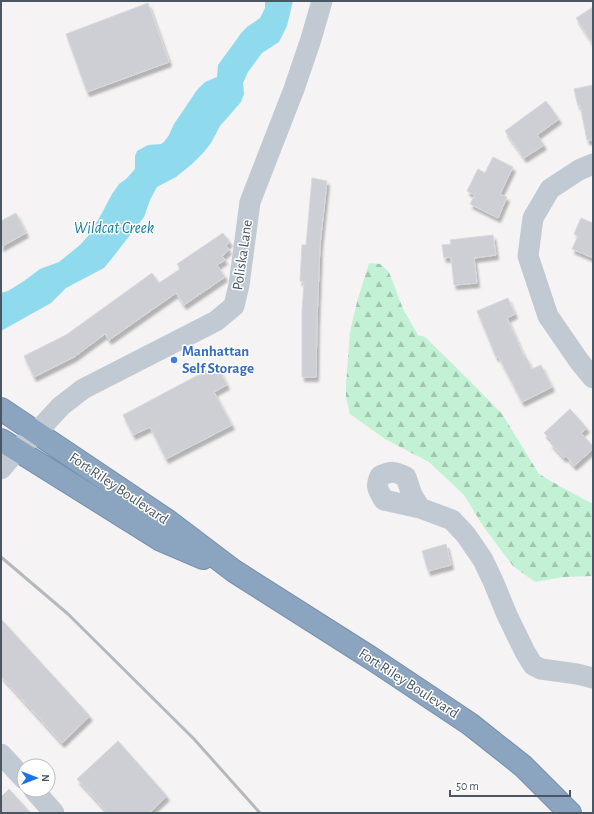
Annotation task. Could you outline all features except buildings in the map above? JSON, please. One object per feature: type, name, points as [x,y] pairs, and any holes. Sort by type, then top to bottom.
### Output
[{"type":"highway","name":"Fort Riley Boulevard","points":[[1,409],[168,521],[234,571],[371,658],[470,724],[523,766],[570,813]]},
{"type":"highway","name":"Fort Riley Boulevard","points":[[9,445],[161,540],[234,571]]},
{"type":"street","name":"Poliska Lane","points":[[1,469],[9,445],[36,433],[61,406],[83,389],[216,321],[234,306],[239,285],[250,202],[294,89],[322,1]]},
{"type":"street","points":[[593,164],[579,170],[550,189],[533,218],[528,256],[548,316],[579,361],[593,378]]},
{"type":"street","points":[[420,508],[452,520],[466,536],[483,560],[506,615],[533,665],[541,669],[577,674],[593,678]]},
{"type":"street","points":[[1,754],[16,770]]},
{"type":"street","points":[[41,798],[54,813]]},
{"type":"green space","points":[[369,263],[380,264],[389,272],[403,309],[418,335],[425,337],[502,414],[539,474],[593,504],[593,576],[563,577],[535,582],[513,566],[483,526],[464,495],[429,462],[385,439],[350,414],[346,397],[346,385],[350,332],[357,302]]},
{"type":"water","name":"Wildcat Creek","points":[[265,1],[293,1],[287,26],[279,42],[262,53],[248,72],[243,83],[244,94],[241,102],[220,126],[211,143],[204,152],[176,177],[157,187],[150,200],[144,217],[104,268],[66,288],[51,303],[1,331],[1,293],[8,291],[40,269],[59,262],[80,245],[89,235],[119,184],[135,169],[135,156],[137,151],[148,145],[161,144],[164,142],[174,124],[197,90],[205,82],[217,77],[218,65],[242,32],[260,18],[265,8]]},
{"type":"railway","points":[[1,557],[68,614],[194,739],[260,813]]},
{"type":"place","name":"Manhattan Self Storage","points":[[174,360]]}]
